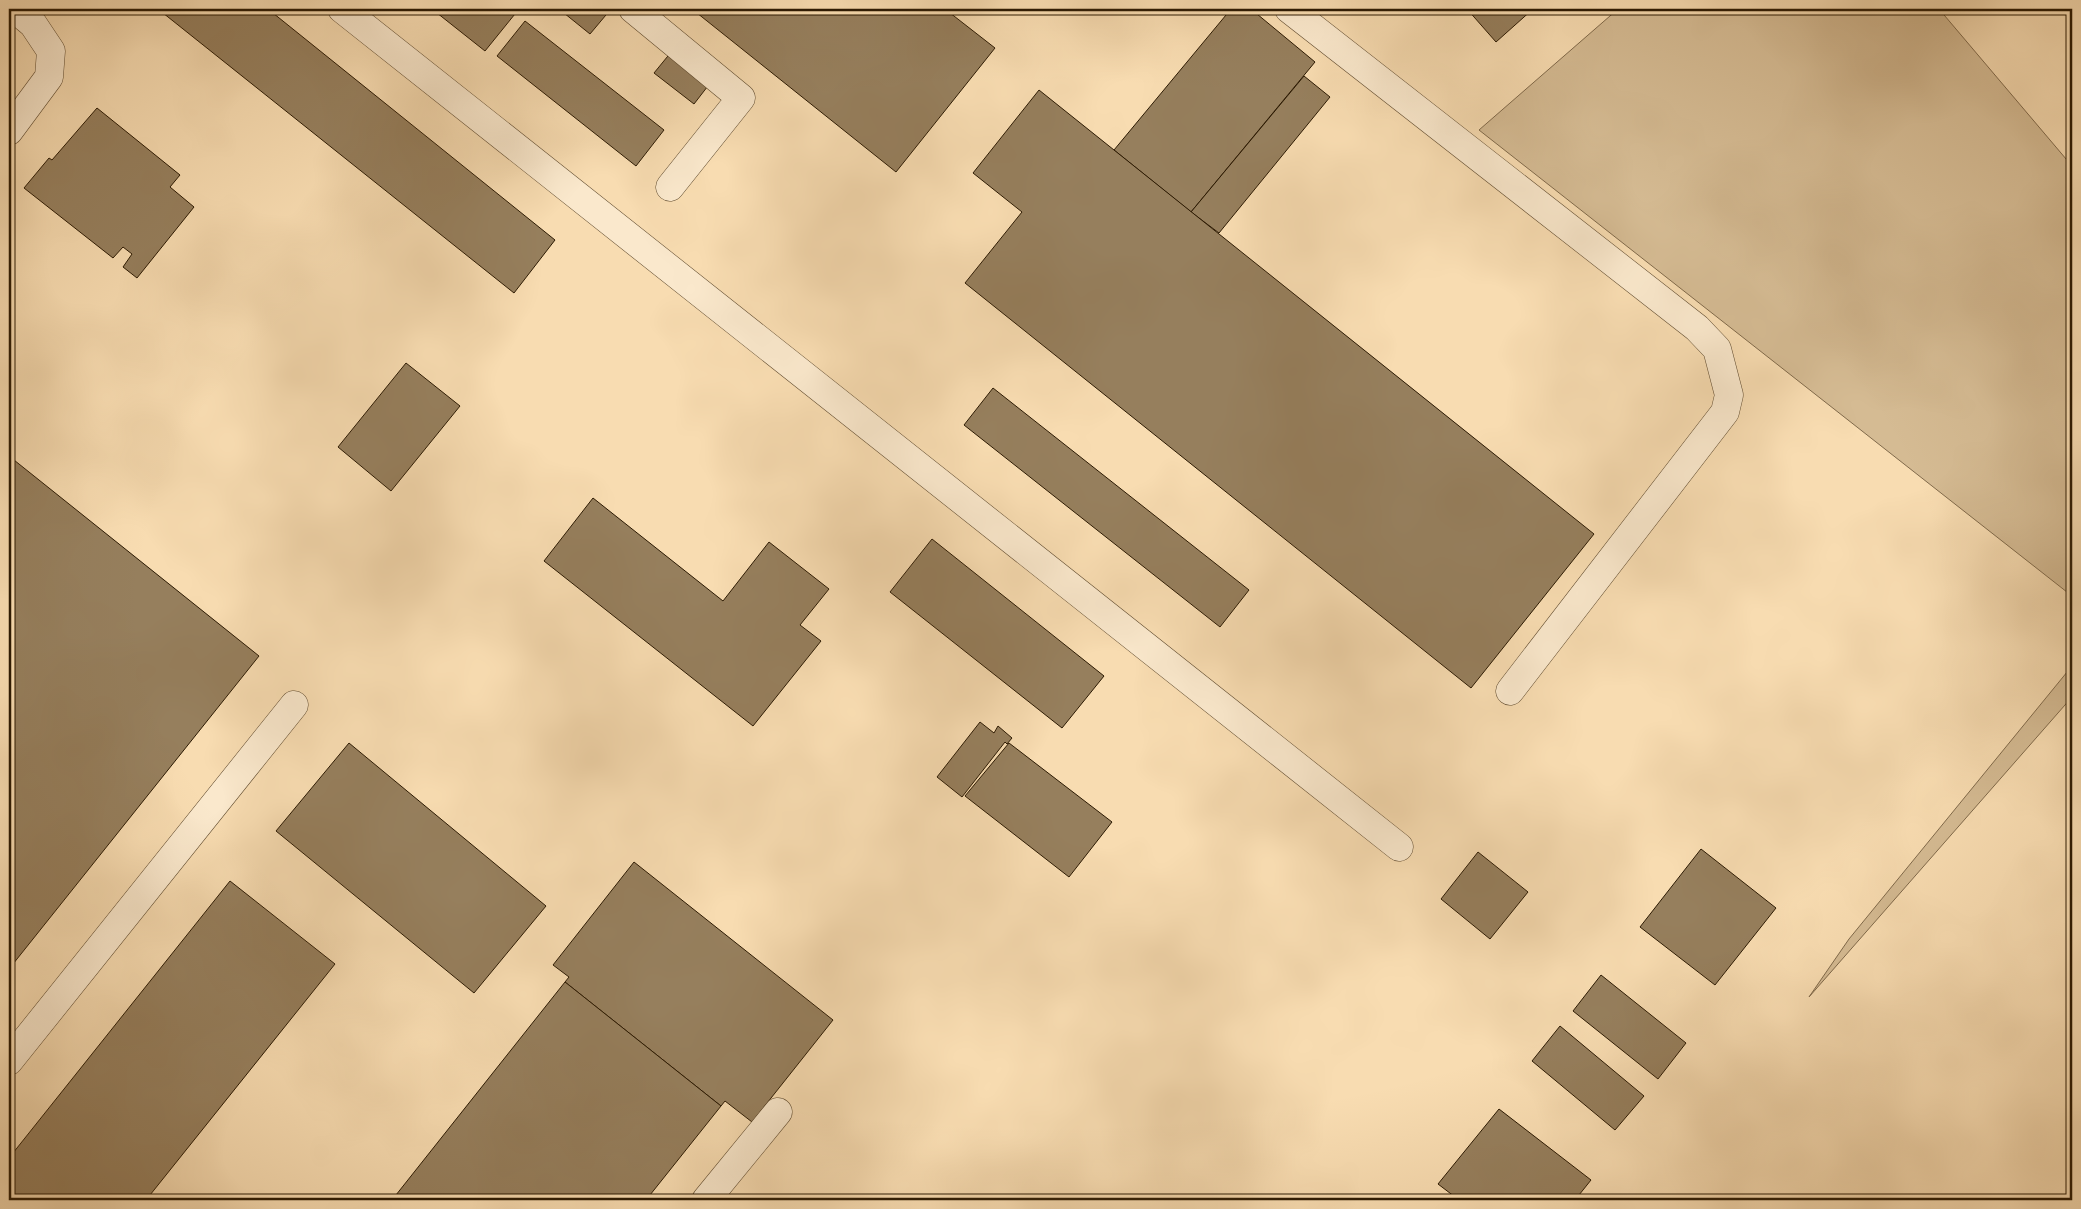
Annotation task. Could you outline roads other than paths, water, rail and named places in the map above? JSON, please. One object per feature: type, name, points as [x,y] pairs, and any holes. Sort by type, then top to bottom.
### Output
[{"type":"lane","points":[[9,131],[49,77],[51,51],[33,24],[15,9]]},
{"type":"lane","points":[[342,9],[1399,847]]},
{"type":"lane","points":[[633,9],[741,98],[670,187]]},
{"type":"lane","points":[[1289,9],[1697,328],[1717,349],[1728,395],[1725,412],[1510,691]]},
{"type":"lane","points":[[9,1061],[294,705]]},
{"type":"lane","points":[[706,1200],[778,1112]]}]
